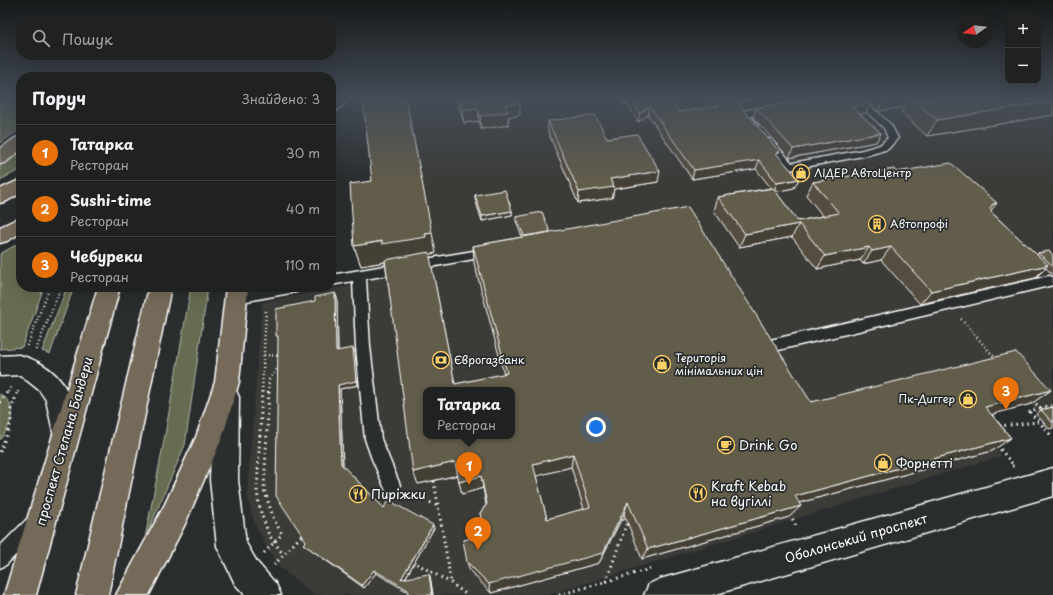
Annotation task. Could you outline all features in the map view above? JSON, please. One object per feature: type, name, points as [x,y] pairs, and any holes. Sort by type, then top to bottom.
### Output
[{"type":"main road","points":[[0,158],[16,146]]},
{"type":"main road","points":[[0,197],[16,188]]},
{"type":"main road","points":[[0,236],[16,227]]},
{"type":"main road","name":"проспект Степана Бандери","points":[[20,595],[108,292]]},
{"type":"main road","points":[[92,595],[159,292]]},
{"type":"main road","points":[[236,293],[227,382],[224,480],[227,513],[232,546],[246,573],[265,595]]},
{"type":"main road","points":[[7,374],[19,365],[28,368],[42,377],[54,389],[61,408],[66,432]]},
{"type":"main road","points":[[132,595],[176,514],[209,438],[227,382]]},
{"type":"main road","name":"Оболонський проспект","points":[[660,595],[1053,482]]},
{"type":"lane","points":[[754,127],[789,167],[864,154],[884,147],[892,138],[888,127]]},
{"type":"lane","points":[[336,279],[500,251]]},
{"type":"lane","points":[[1038,271],[1051,283]]},
{"type":"lane","points":[[359,275],[363,347],[373,439],[392,485]]},
{"type":"lane","points":[[770,346],[1051,283]]},
{"type":"lane","points":[[236,293],[268,292]]},
{"type":"lane","points":[[0,559],[43,515]]},
{"type":"path","points":[[25,351],[48,292]]},
{"type":"path","points":[[268,292],[257,492],[261,513],[269,535],[284,554],[305,532]]},
{"type":"path","points":[[949,305],[999,362]]},
{"type":"path","points":[[264,355],[286,356]]},
{"type":"path","points":[[282,362],[269,380],[264,490],[274,520],[282,534]]},
{"type":"path","points":[[0,404],[7,374]]},
{"type":"path","points":[[1030,396],[1040,408]]},
{"type":"path","points":[[1053,404],[1030,412],[1050,434],[1053,433]]},
{"type":"path","points":[[997,426],[1046,420]]},
{"type":"path","points":[[996,444],[1014,466]]},
{"type":"path","points":[[434,480],[451,583]]},
{"type":"path","points":[[392,485],[438,506]]},
{"type":"path","points":[[787,508],[797,528]]},
{"type":"path","points":[[606,582],[626,525],[620,511]]},
{"type":"path","points":[[626,525],[636,520]]},
{"type":"path","points":[[411,560],[451,583],[467,595]]},
{"type":"shaded area","points":[[386,127],[1053,127],[1053,410],[1036,414],[1031,404],[974,421],[1002,456],[547,595],[313,595],[277,565],[254,523],[247,494],[262,302],[316,292],[336,292],[336,288],[370,282],[368,265],[361,266],[377,202]]},
{"type":"green space","points":[[0,127],[16,127],[16,132],[0,143]]},
{"type":"green space","points":[[16,152],[16,172],[0,180],[0,164]]},
{"type":"green space","points":[[16,245],[16,292],[42,292],[22,347],[0,349],[0,254]]},
{"type":"green space","points":[[65,292],[72,292],[50,354],[42,351]]},
{"type":"green space","points":[[190,292],[207,292],[185,445],[145,538]]},
{"type":"green space","points":[[0,394],[10,404],[12,416],[0,440]]},
{"type":"building","points":[[366,127],[411,127],[432,233],[425,234],[426,237],[382,244],[382,241],[354,246],[350,184],[372,181]]},
{"type":"building","points":[[551,127],[601,127],[607,138],[637,134],[660,171],[610,179],[614,187],[579,192]]},
{"type":"building","points":[[664,127],[758,127],[780,152],[776,153],[799,179],[777,183],[759,160],[694,170]]},
{"type":"building","points":[[773,127],[874,127],[881,133],[793,149]]},
{"type":"building","points":[[951,163],[997,203],[993,204],[990,208],[992,213],[1048,265],[931,291],[891,247],[872,251],[869,247],[825,256],[799,224],[745,234],[718,197],[773,188],[798,221],[839,213],[813,182],[894,169],[896,172]]},
{"type":"building","points":[[505,190],[512,211],[482,216],[475,195]]},
{"type":"building","points":[[688,207],[811,402],[1016,352],[1051,390],[985,407],[1011,438],[795,496],[801,506],[648,549],[628,502],[603,553],[489,584],[467,562],[463,540],[485,535],[480,513],[487,504],[481,476],[459,482],[455,462],[413,472],[385,260],[429,252],[455,384],[507,373],[473,246]],"holes":[[[573,454],[590,507],[547,519],[533,464]]]},
{"type":"building","points":[[542,212],[550,232],[524,236],[516,217]]},
{"type":"building","points":[[1049,251],[1053,255],[1053,266],[1038,253]]},
{"type":"building","points":[[335,293],[336,351],[353,348],[356,381],[338,385],[341,464],[384,508],[388,500],[433,525],[401,579],[429,574],[432,595],[408,595],[408,590],[374,570],[362,585],[303,544],[306,541],[276,496],[278,336],[276,336],[276,309],[315,301],[315,297]]},
{"type":"building","points":[[1053,407],[1053,423],[1041,410]]},
{"type":"place","name":"ЛІДЕР АвтоЦентр","points":[[801,173]]},
{"type":"place","name":"Автопрофі","points":[[877,224]]},
{"type":"place","name":"Єврогазбанк","points":[[441,360]]},
{"type":"place","name":"Територія мінімальних цін","points":[[662,364]]},
{"type":"place","name":"Пк-Диггер","points":[[968,399]]},
{"type":"place","name":"Чебуреки","points":[[1006,410]]},
{"type":"place","name":"Drink Go","points":[[726,445]]},
{"type":"place","name":"Форнетті","points":[[883,463]]},
{"type":"place","name":"Татарка","points":[[469,485]]},
{"type":"place","name":"Kraft Kebab на вугіллі","points":[[698,493]]},
{"type":"place","name":"Пиріжки","points":[[358,494]]},
{"type":"place","name":"Sushi-time","points":[[478,550]]}]
